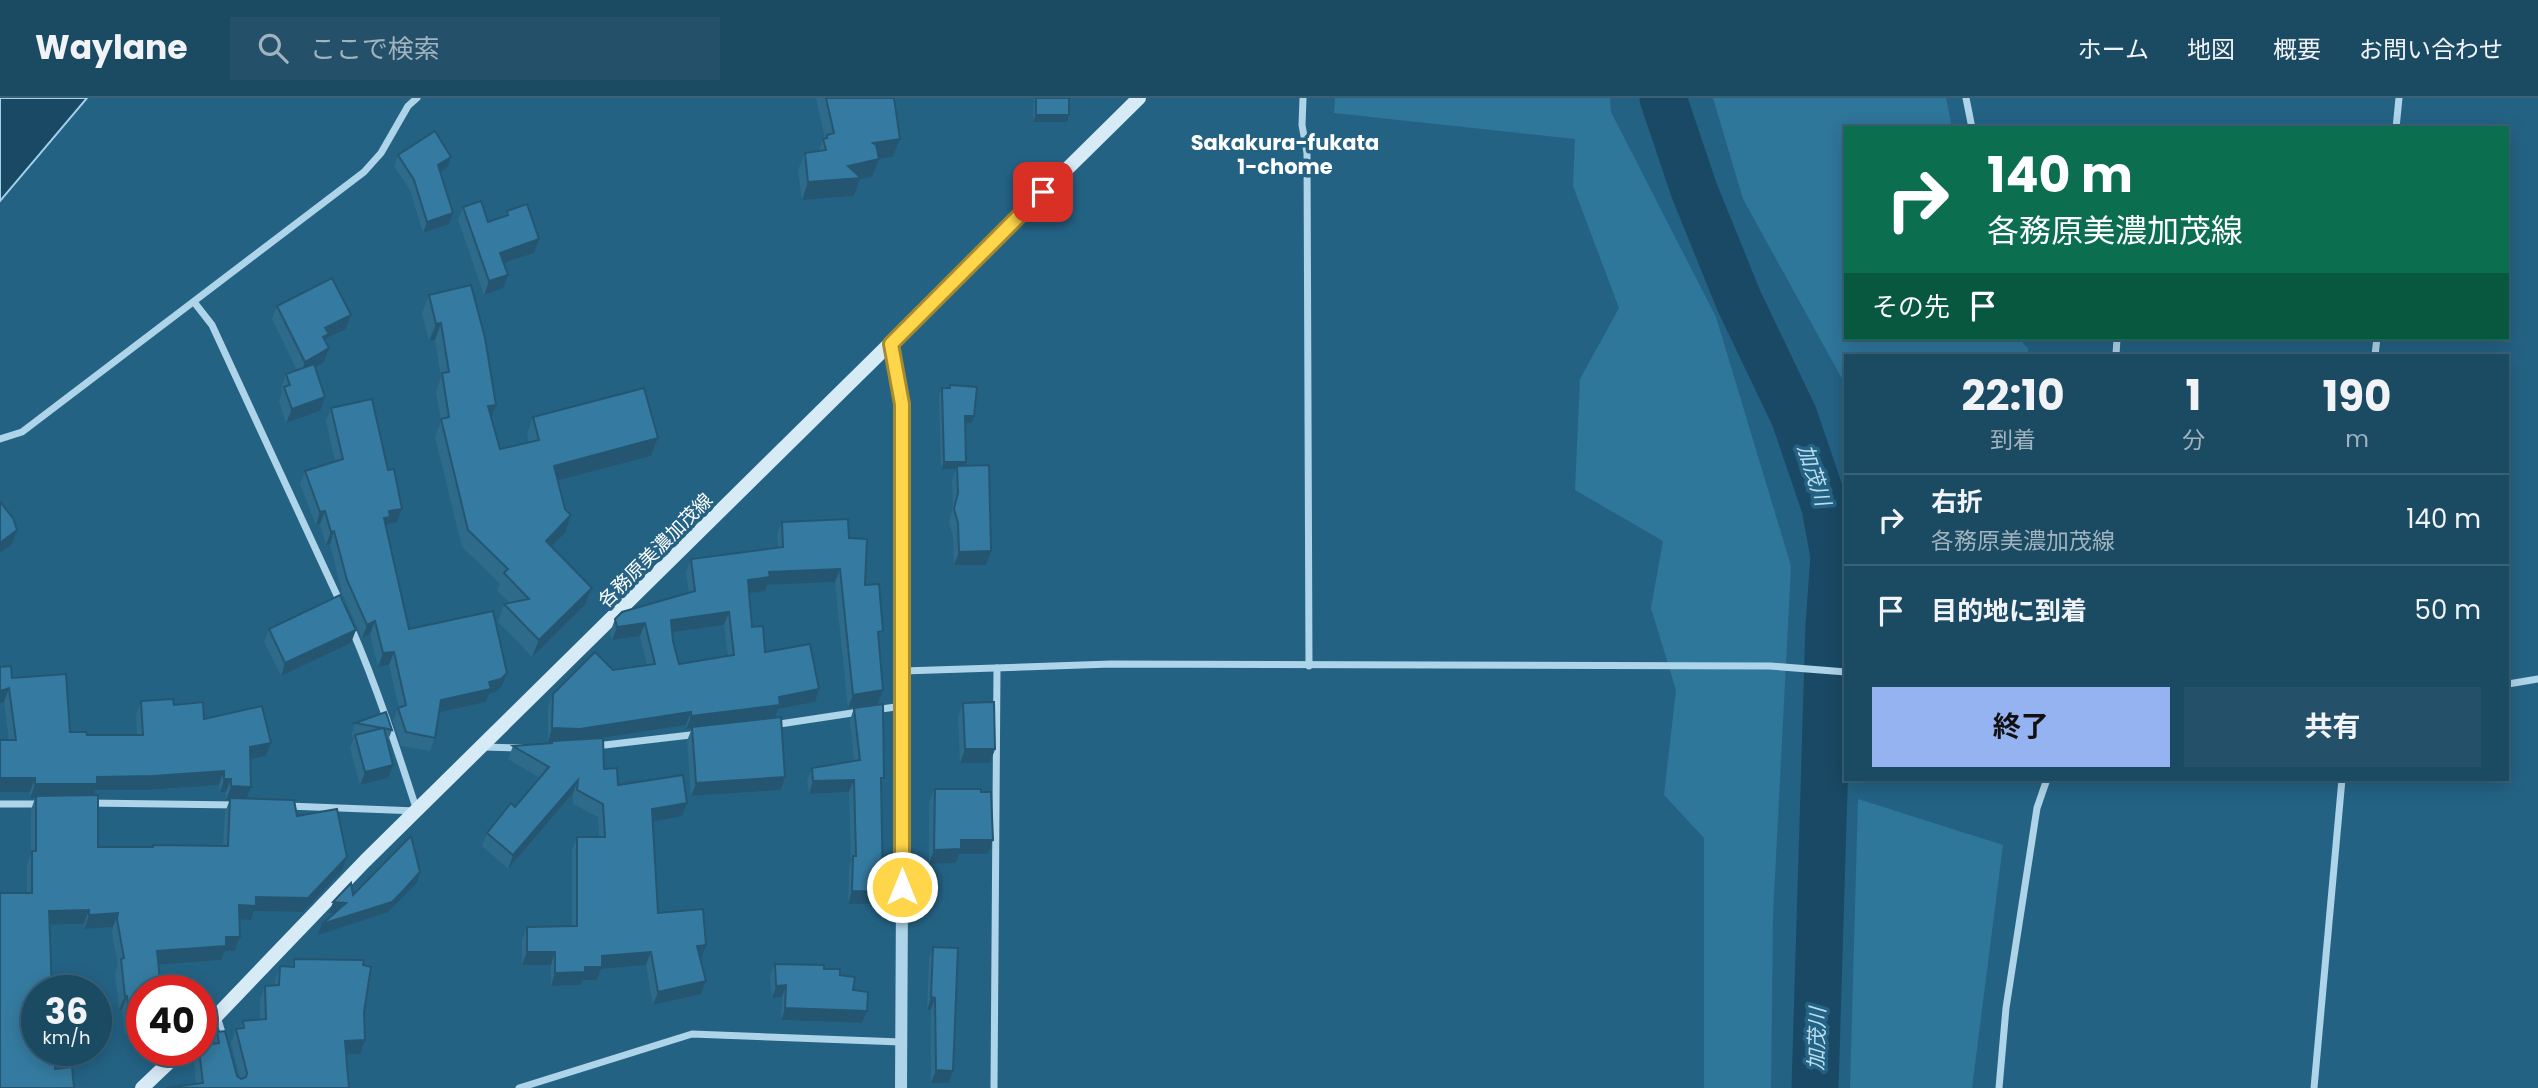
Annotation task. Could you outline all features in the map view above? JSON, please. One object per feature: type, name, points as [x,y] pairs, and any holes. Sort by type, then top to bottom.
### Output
[{"type":"main road","name":"各務原美濃加茂線","points":[[219,1016],[417,811],[1139,98]]},
{"type":"main road","points":[[142,1088],[165,1066]]},
{"type":"street","points":[[0,439],[22,432],[364,172],[381,153],[408,106],[417,98]]},
{"type":"street","points":[[1303,98],[1302,125],[1307,153],[1309,666]]},
{"type":"street","points":[[1966,98],[1972,126]]},
{"type":"street","points":[[2396,126],[2399,98]]},
{"type":"street","points":[[194,302],[212,325],[366,660],[417,811],[284,806]]},
{"type":"street","points":[[891,344],[902,404],[904,706],[901,1088]]},
{"type":"street","points":[[902,671],[1111,664],[1770,667],[1844,672]]},
{"type":"street","points":[[994,1088],[997,668]]},
{"type":"street","points":[[2509,684],[2538,678]]},
{"type":"street","points":[[769,725],[904,706]]},
{"type":"street","points":[[590,747],[714,732]]},
{"type":"street","points":[[484,747],[536,748]]},
{"type":"street","points":[[1999,1088],[2006,1008],[2037,808],[2046,781]]},
{"type":"street","points":[[2314,1088],[2342,781]]},
{"type":"street","points":[[0,804],[49,803]]},
{"type":"street","points":[[73,803],[244,805]]},
{"type":"street","points":[[519,1088],[692,1034],[901,1042]]},
{"type":"lane","points":[[219,1016],[225,1040]]},
{"type":"shaded area","points":[[0,98],[87,98],[0,201]]},
{"type":"shaded area","points":[[1335,98],[1610,98],[1611,112],[1716,317],[1791,566],[1773,915],[1771,1088],[1704,1088],[1704,838],[1664,795],[1676,690],[1651,608],[1663,541],[1575,490],[1580,379],[1619,308],[1573,186],[1575,139],[1334,113]]},
{"type":"shaded area","points":[[1713,98],[1946,98],[1952,126],[1844,126],[1844,340],[2020,340],[2028,348],[2028,354],[1844,354],[1844,382],[1743,199]]},
{"type":"shaded area","points":[[1858,799],[2003,845],[1972,1088],[1850,1088]]},
{"type":"building","points":[[826,98],[894,98],[900,139],[873,143],[876,145],[879,159],[848,166],[861,178],[808,182],[805,153],[826,150],[823,139],[834,133]]},
{"type":"building","points":[[1036,98],[1069,98],[1069,115],[1036,115]]},
{"type":"building","points":[[435,131],[451,157],[438,165],[453,213],[427,222],[414,180],[398,155]]},
{"type":"building","points":[[481,201],[488,222],[527,204],[539,239],[500,253],[508,275],[489,281],[463,207]]},
{"type":"building","points":[[332,278],[351,315],[325,328],[329,334],[323,337],[329,348],[305,362],[277,306]]},
{"type":"building","points":[[471,285],[485,338],[496,405],[488,406],[500,449],[539,440],[533,417],[644,388],[658,438],[554,466],[565,509],[571,515],[546,541],[592,588],[539,640],[504,604],[529,599],[504,573],[508,569],[468,530],[441,419],[449,417],[442,373],[449,372],[441,323],[436,324],[429,295]]},
{"type":"building","points":[[314,364],[325,397],[292,409],[284,387],[290,385],[286,374]]},
{"type":"building","points":[[950,385],[977,387],[974,416],[965,416],[966,462],[944,462],[942,388],[950,388]]},
{"type":"building","points":[[372,399],[388,470],[394,469],[402,509],[389,511],[390,517],[384,518],[409,629],[493,611],[507,673],[501,679],[489,682],[491,689],[441,700],[435,738],[406,732],[398,708],[406,705],[394,652],[383,653],[375,621],[367,625],[347,580],[334,531],[331,532],[325,511],[320,512],[305,471],[343,459],[331,408]]},
{"type":"building","points":[[989,465],[991,551],[959,552],[958,523],[954,509],[958,493],[957,466]]},
{"type":"building","points":[[0,502],[13,518],[17,530],[0,543]]},
{"type":"building","points":[[848,519],[849,538],[867,539],[865,585],[879,584],[883,631],[878,632],[883,690],[853,695],[840,569],[769,572],[770,577],[748,580],[752,627],[763,626],[765,652],[810,644],[819,689],[779,697],[780,705],[691,716],[691,712],[580,729],[552,728],[553,694],[595,652],[613,670],[655,664],[645,623],[617,627],[615,619],[622,612],[695,591],[691,559],[783,547],[782,522]],"holes":[[[729,612],[734,655],[679,664],[671,620]]]},
{"type":"building","points":[[340,595],[356,630],[285,663],[269,629]]},
{"type":"building","points":[[11,666],[12,678],[66,674],[70,732],[86,732],[87,735],[143,735],[141,701],[173,699],[174,705],[203,702],[204,719],[262,706],[271,743],[250,747],[251,787],[231,786],[231,779],[224,779],[224,771],[97,777],[97,784],[35,784],[35,778],[0,778],[0,740],[16,740],[9,688],[0,691],[0,667]]},
{"type":"building","points":[[994,702],[995,749],[965,749],[963,703]]},
{"type":"building","points":[[883,704],[883,892],[852,891],[853,856],[856,856],[854,780],[813,781],[812,768],[860,760],[854,708]]},
{"type":"building","points":[[386,712],[392,730],[384,728],[393,765],[365,772],[355,735],[383,728],[355,723]]},
{"type":"building","points":[[781,717],[785,777],[696,783],[692,727]]},
{"type":"building","points":[[603,738],[604,769],[617,768],[618,785],[683,775],[687,803],[652,809],[658,913],[703,909],[706,945],[697,946],[706,981],[658,992],[651,952],[602,956],[602,967],[585,967],[585,972],[555,973],[555,952],[527,952],[527,927],[577,926],[577,837],[605,837],[603,804],[577,790],[578,780],[513,855],[487,833],[511,803],[515,807],[549,767],[513,746]]},
{"type":"building","points":[[935,789],[981,789],[981,792],[991,792],[993,840],[961,840],[961,849],[934,850]]},
{"type":"building","points":[[98,795],[98,847],[228,846],[230,798],[294,800],[297,816],[337,809],[347,857],[308,898],[256,897],[256,906],[239,905],[240,937],[226,937],[226,946],[157,951],[159,975],[126,975],[126,996],[118,913],[89,915],[89,910],[49,911],[51,975],[21,975],[21,1066],[55,1066],[55,1069],[72,1067],[74,1088],[0,1088],[0,893],[32,893],[32,851],[36,851],[36,796]]},
{"type":"building","points":[[411,836],[420,872],[392,902],[322,924],[346,903],[333,902],[351,883],[353,895]]},
{"type":"building","points":[[933,947],[958,948],[953,1071],[936,1070],[935,998],[931,997]]},
{"type":"building","points":[[294,959],[364,960],[363,965],[371,967],[364,1012],[365,1040],[345,1041],[349,1088],[166,1088],[203,1083],[201,1066],[217,1066],[217,1032],[225,1031],[237,1076],[241,1079],[246,1077],[236,1029],[244,1028],[243,1021],[266,1019],[265,986],[279,985],[280,966],[294,967]]},
{"type":"building","points":[[775,964],[824,965],[824,969],[840,969],[840,975],[855,977],[853,990],[868,992],[867,1011],[785,1008],[786,985],[776,986]]},
{"type":"waterway","name":"加茂川","points":[[1663,98],[1694,190],[1739,301],[1794,416],[1825,507],[1834,556],[1829,625],[1815,1088]]},
{"type":"district","name":"Sakakura-fukata 1-chome","points":[[1285,155]]},
{"type":"route","points":[[902,887],[902,404],[891,344],[1043,192]]}]
